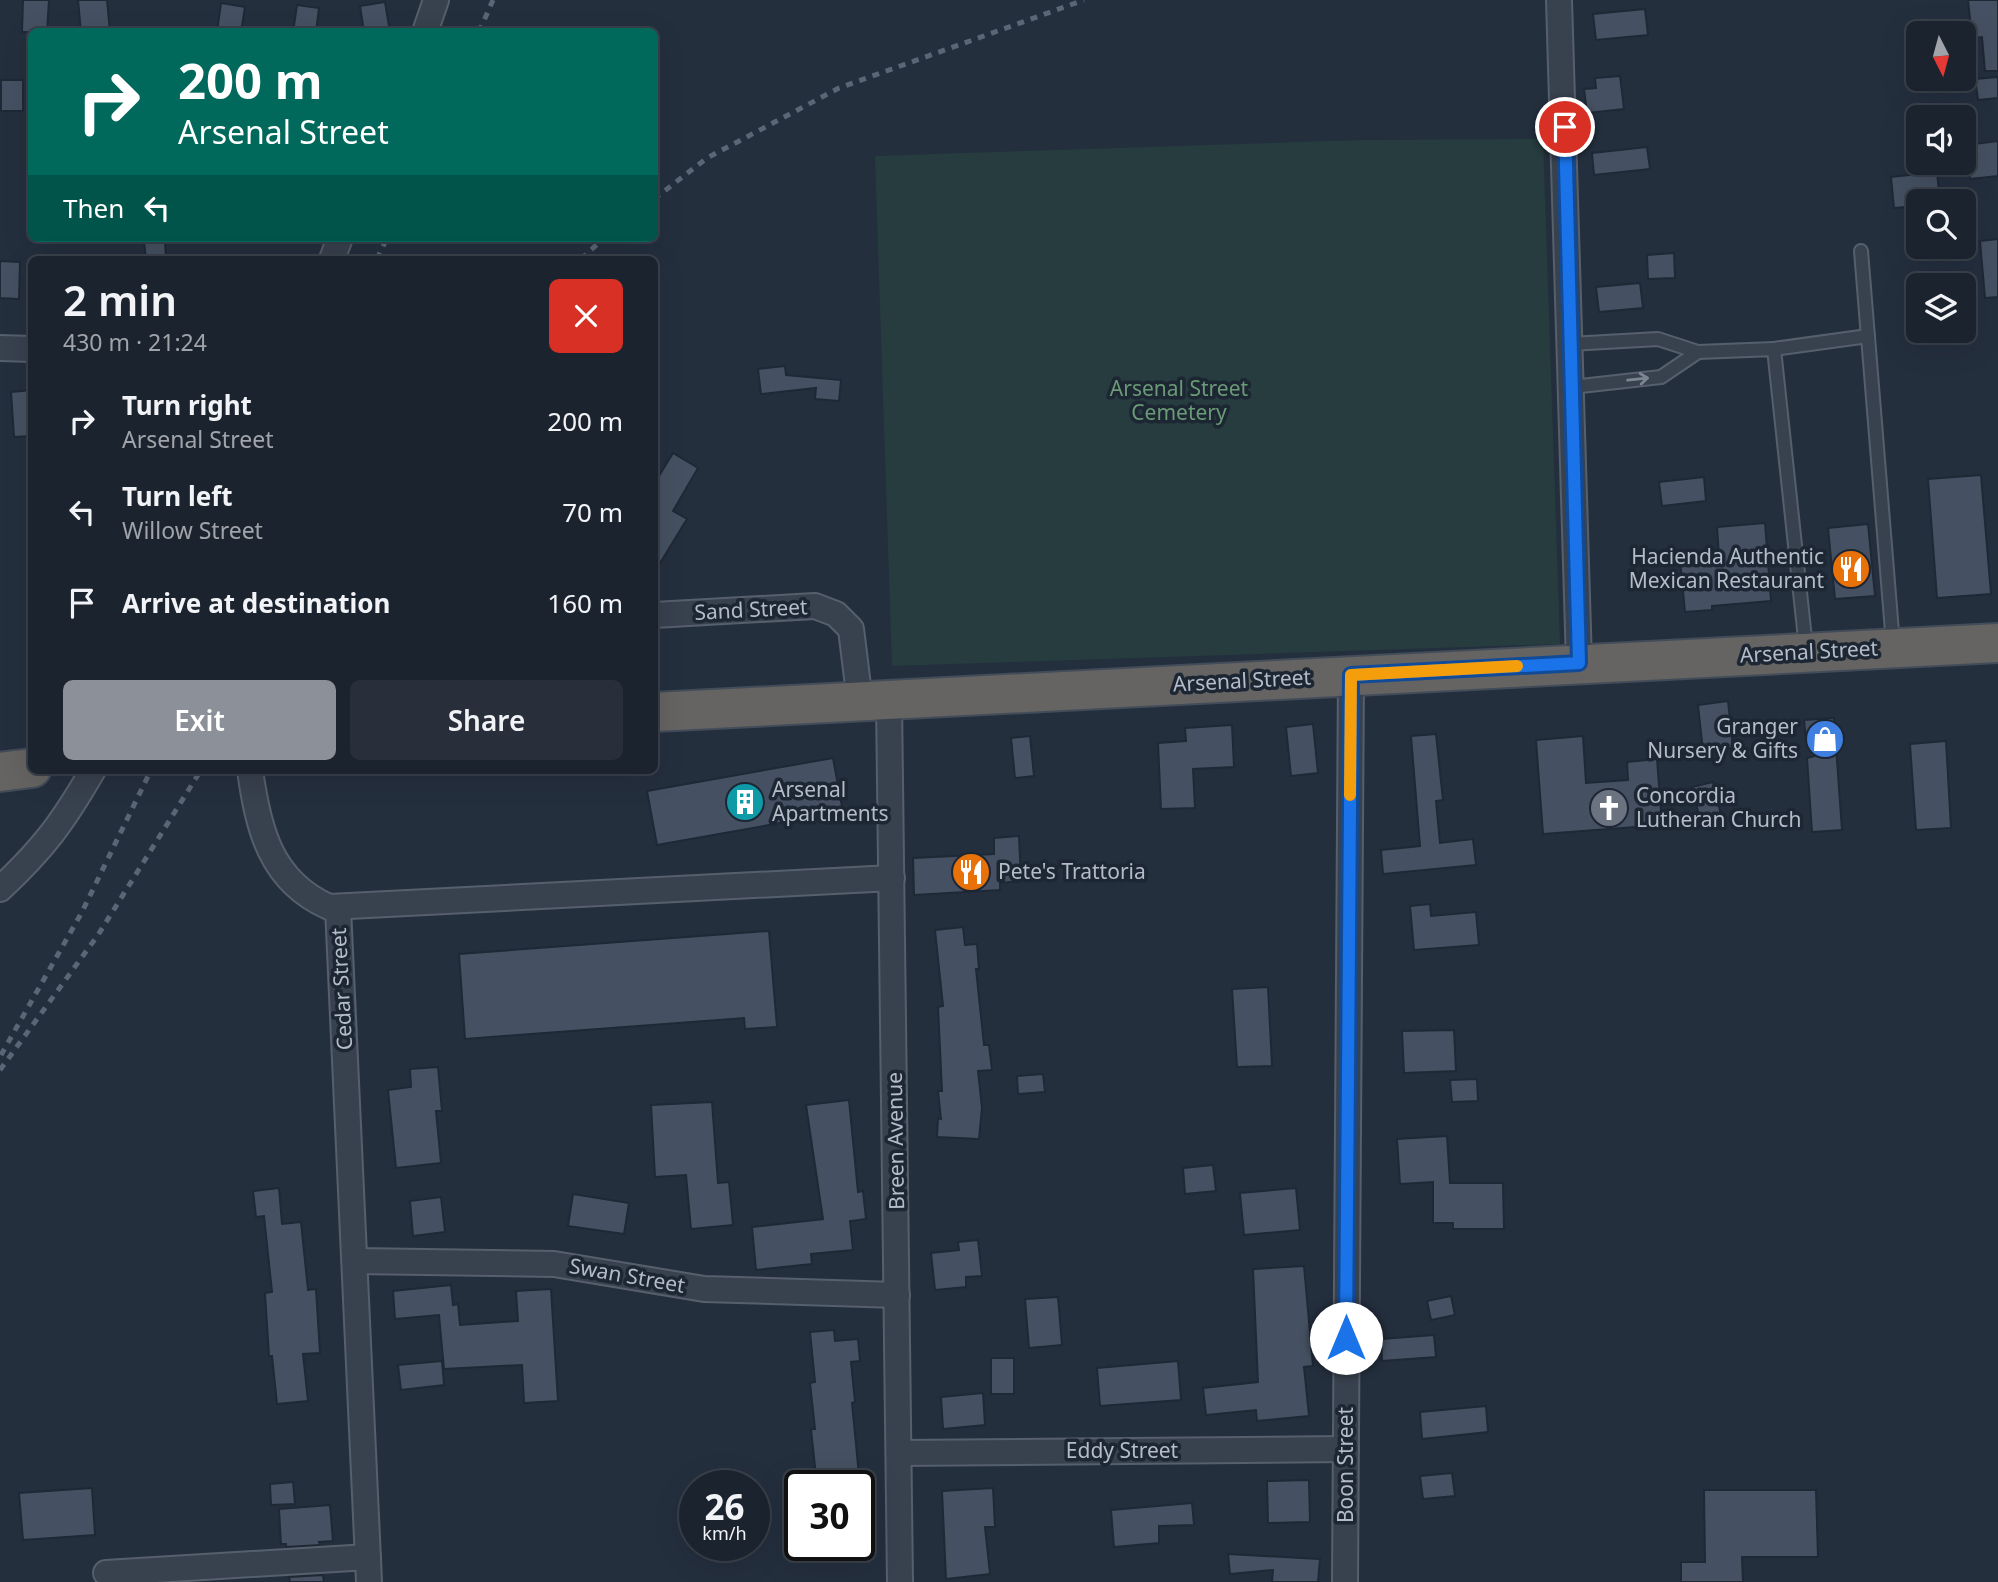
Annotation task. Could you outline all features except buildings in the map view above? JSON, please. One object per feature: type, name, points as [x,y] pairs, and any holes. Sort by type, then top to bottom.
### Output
[{"type":"highway","name":"Arsenal Street","points":[[658,712],[1998,643]]},
{"type":"street","points":[[426,28],[436,0]]},
{"type":"street","points":[[1559,0],[1579,663]]},
{"type":"street","points":[[0,348],[28,349]]},
{"type":"street","name":"Sand Street","points":[[658,615],[815,606],[836,614],[851,629],[875,701]]},
{"type":"street","name":"Boon Street","points":[[1345,1582],[1351,675]]},
{"type":"street","name":"Breen Avenue","points":[[875,701],[892,877],[900,1582]]},
{"type":"street","points":[[0,889],[35,856],[62,824],[91,774]]},
{"type":"street","points":[[251,774],[256,816],[275,863],[305,897],[338,908]]},
{"type":"street","name":"Cedar Street","points":[[369,1582],[338,908],[496,897],[892,877]]},
{"type":"street","name":"Swan Street","points":[[356,1261],[554,1264],[704,1289],[898,1294]]},
{"type":"street","name":"Eddy Street","points":[[899,1453],[1346,1449]]},
{"type":"street","points":[[106,1573],[368,1557]]},
{"type":"lane","points":[[1861,251],[1894,648]]},
{"type":"lane","points":[[1570,344],[1658,339],[1698,352],[1774,349],[1868,336]]},
{"type":"lane","points":[[1774,349],[1807,652]]},
{"type":"lane","points":[[1572,387],[1661,377],[1698,352]]},
{"type":"green space","name":"Arsenal Street Cemetery","points":[[1543,139],[1560,644],[892,666],[875,156],[1362,140]]},
{"type":"railway","points":[[481,28],[493,0]]},
{"type":"railway","points":[[658,196],[707,158],[839,88],[1084,0]]},
{"type":"railway","points":[[378,256],[385,242]]},
{"type":"railway","points":[[584,256],[600,242]]},
{"type":"railway","points":[[1,1055],[82,912],[149,774]]},
{"type":"railway","points":[[0,1070],[98,935],[199,774]]},
{"type":"slow traffic","points":[[1350,795],[1351,675],[1517,666]]},
{"type":"place","name":"Hacienda Authentic Mexican Restaurant","points":[[1851,569]]},
{"type":"place","name":"Granger Nursery & Gifts","points":[[1825,739]]},
{"type":"place","name":"Arsenal Apartments","points":[[745,802]]},
{"type":"place","name":"Concordia Lutheran Church","points":[[1609,808]]},
{"type":"place","name":"Pete's Trattoria","points":[[971,872]]},
{"type":"route","points":[[1346,1338],[1351,675],[1579,663],[1565,127]]}]
